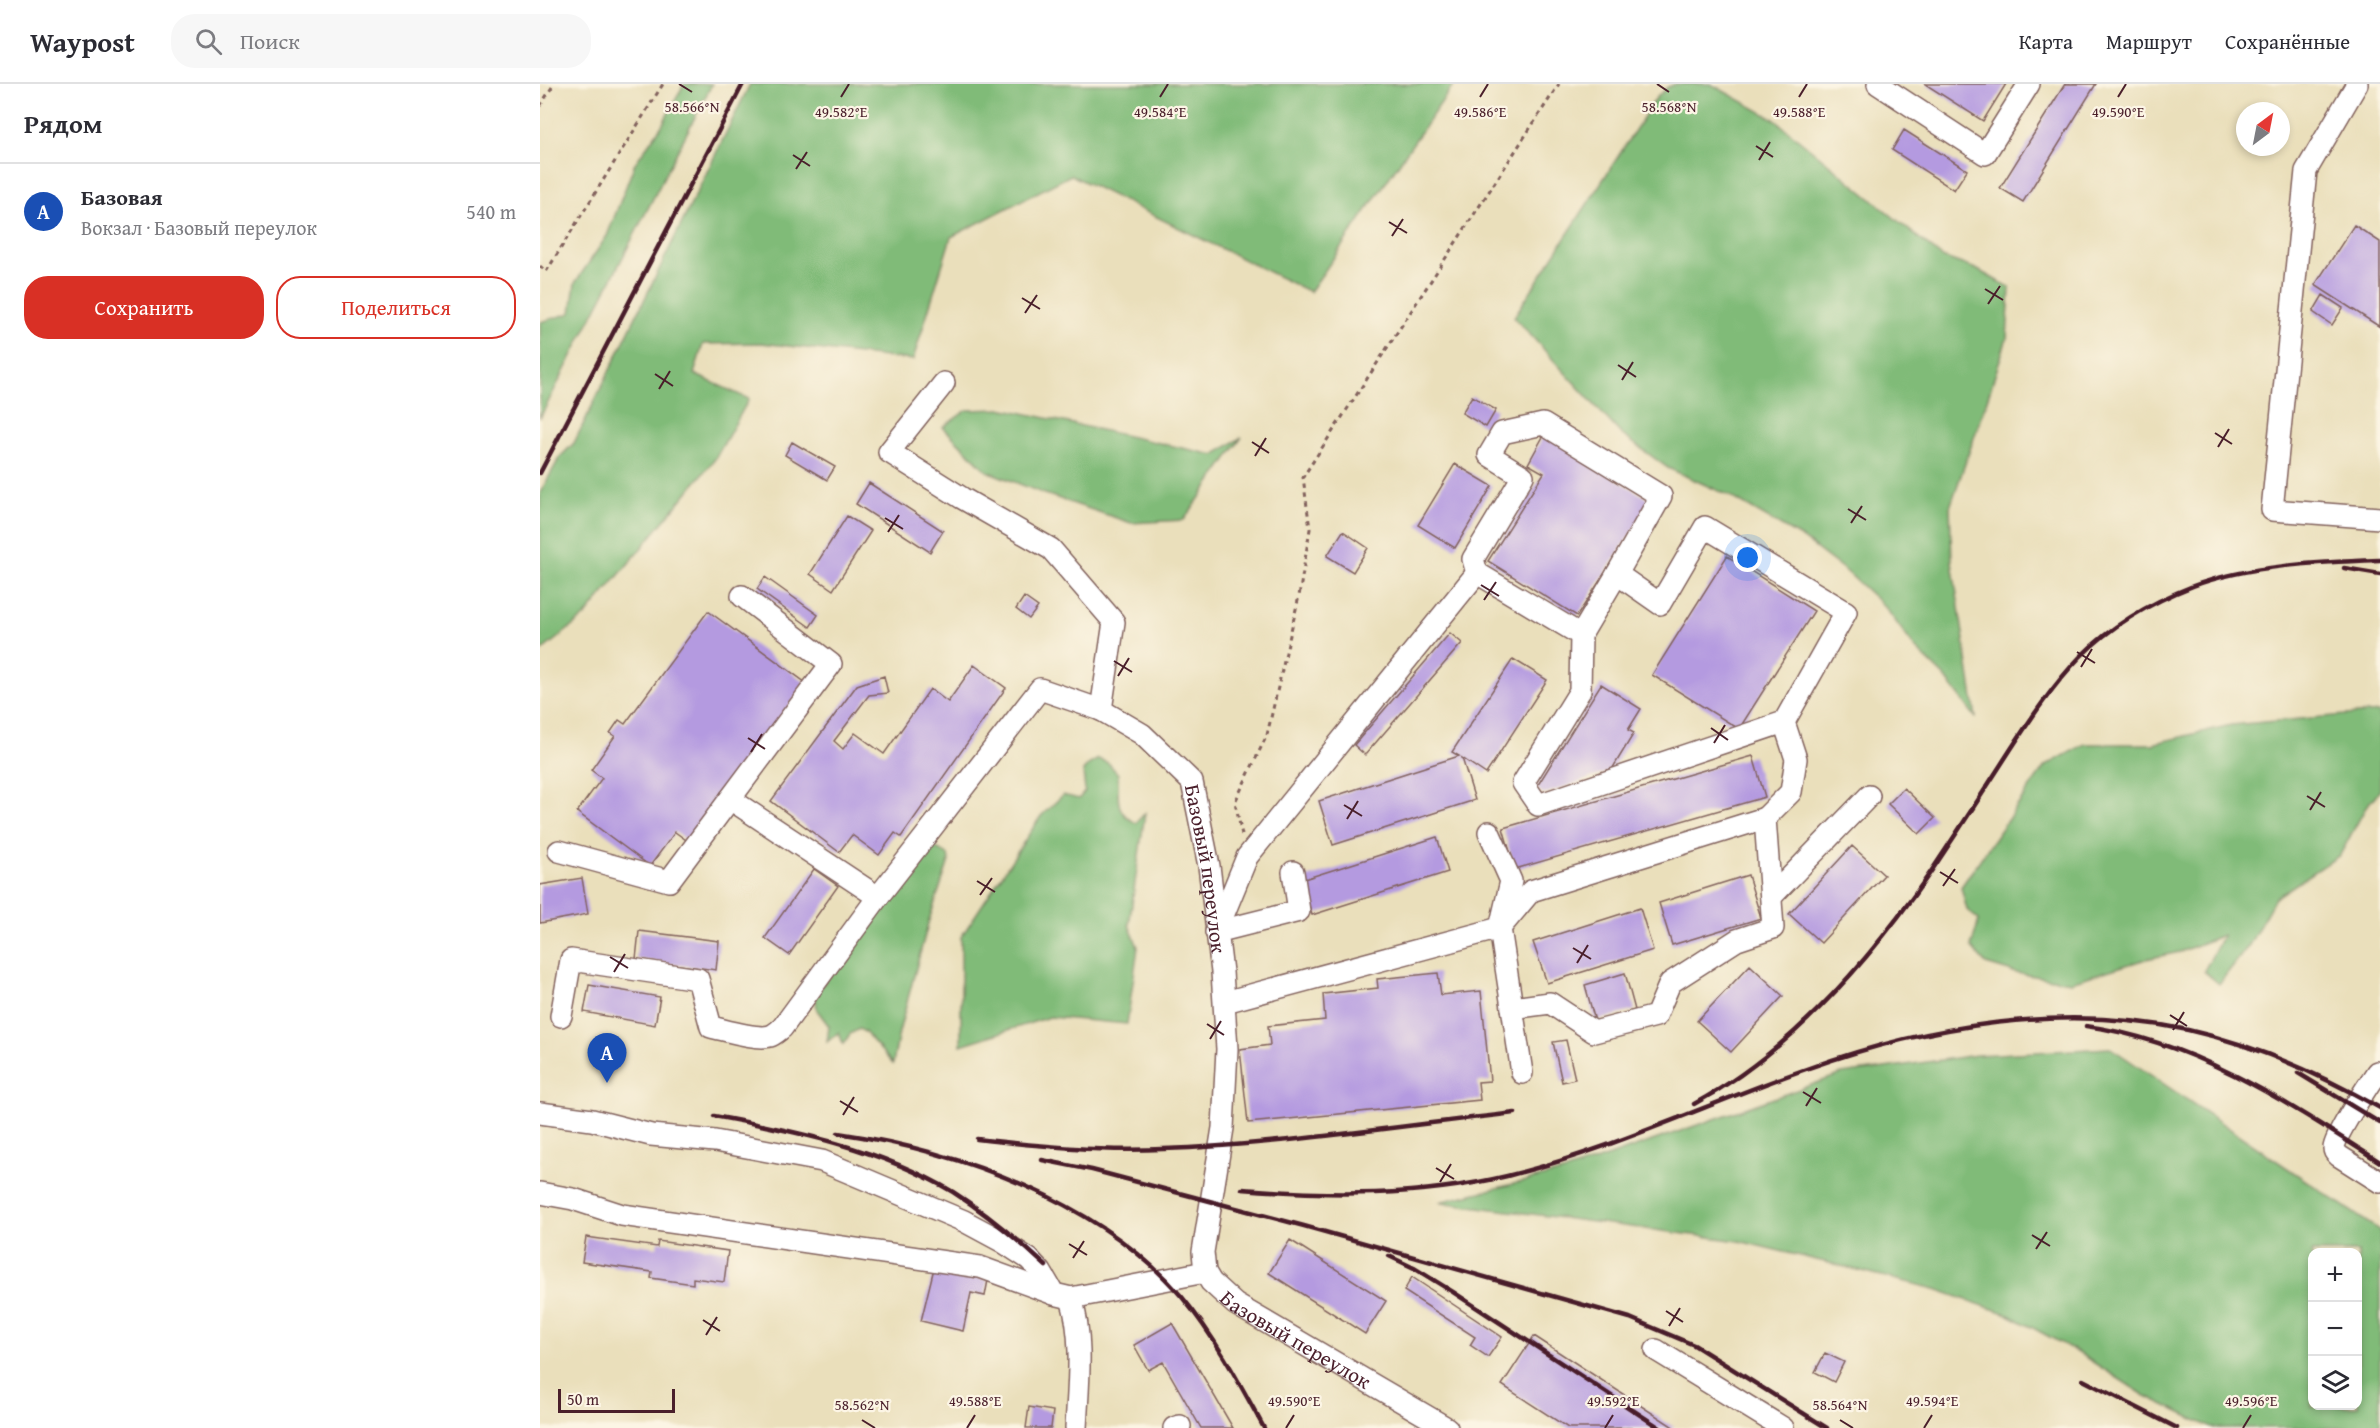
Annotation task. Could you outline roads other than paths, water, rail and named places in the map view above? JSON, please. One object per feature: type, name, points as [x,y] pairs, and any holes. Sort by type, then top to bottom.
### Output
[{"type":"street","points":[[1878,84],[1985,154],[2029,84]]},
{"type":"street","points":[[2357,84],[2306,171],[2272,510],[2380,518]]},
{"type":"street","points":[[944,383],[889,452],[962,498],[1052,549],[1114,622],[1101,710]]},
{"type":"street","points":[[1581,635],[1477,573],[1473,559],[1523,476],[1489,455],[1502,433],[1543,424],[1661,496],[1581,635],[1580,691],[1522,783],[1538,805],[1784,722],[1846,612],[1705,527],[1660,604],[1617,574]]},
{"type":"street","points":[[1216,932],[1247,857],[1477,573]]},
{"type":"street","points":[[559,851],[669,881],[831,664],[742,596]]},
{"type":"street","name":"Базовый переулок","points":[[561,1016],[571,960],[698,979],[711,1027],[759,1037],[775,1034],[782,1028],[878,897],[1040,688],[1101,710],[1142,734],[1192,782],[1209,866],[1225,1002],[1227,1058],[1226,1102],[1203,1252],[1205,1272],[1222,1293],[1253,1316],[1447,1428]]},
{"type":"street","points":[[1225,1002],[1500,928],[1531,891],[1765,818],[1791,792],[1796,759],[1784,722]]},
{"type":"street","points":[[1771,897],[1869,796]]},
{"type":"street","points":[[730,800],[878,897]]},
{"type":"street","points":[[1512,1008],[1551,1003],[1594,1032],[1656,1016],[1670,983],[1737,940],[1773,928],[1765,818]]},
{"type":"street","points":[[1489,832],[1511,881],[1500,928],[1522,1073]]},
{"type":"street","points":[[1216,932],[1299,911],[1293,872]]},
{"type":"street","points":[[2377,1072],[2338,1135],[2334,1147],[2339,1156],[2380,1182]]},
{"type":"street","points":[[540,1113],[592,1120],[651,1135],[716,1141],[822,1161],[964,1221],[1003,1242],[1029,1259],[1075,1312],[1079,1362],[1076,1428]]},
{"type":"street","points":[[540,1193],[573,1199],[622,1215],[980,1267],[1062,1296],[1205,1272]]},
{"type":"street","points":[[1656,1350],[1783,1428]]},
{"type":"railway","points":[[540,473],[743,84]]},
{"type":"railway","points":[[1694,1104],[1729,1083],[1762,1059],[1794,1032],[1854,971],[1930,873],[2052,690],[2080,657],[2105,635],[2162,599],[2215,579],[2285,566],[2380,560]]},
{"type":"railway","points":[[2344,568],[2380,574]]},
{"type":"railway","points":[[1242,1189],[1342,1194],[1408,1191],[1474,1183],[1507,1176],[1584,1153],[1854,1053],[1948,1030],[2045,1019],[2093,1018],[2141,1022],[2213,1036],[2287,1062],[2380,1108]]},
{"type":"railway","points":[[2086,1026],[2165,1045],[2203,1060],[2276,1098],[2380,1162]]},
{"type":"railway","points":[[2298,1073],[2380,1123]]},
{"type":"railway","points":[[977,1139],[1117,1150],[1207,1147],[1251,1144],[1515,1113]]},
{"type":"railway","points":[[714,1116],[807,1135],[897,1164],[953,1192],[1013,1236],[1046,1266]]},
{"type":"railway","points":[[838,1133],[884,1141],[979,1167],[1025,1186],[1111,1233],[1149,1263],[1194,1312],[1236,1377],[1264,1428]]},
{"type":"railway","points":[[1042,1160],[1092,1170],[1304,1226],[1630,1318],[1694,1345],[1827,1428]]},
{"type":"railway","points":[[1389,1256],[1453,1292],[1660,1428]]},
{"type":"railway","points":[[2083,1380],[2177,1428]]},
{"type":"place","name":"Базовая","points":[[607,1083]]}]
